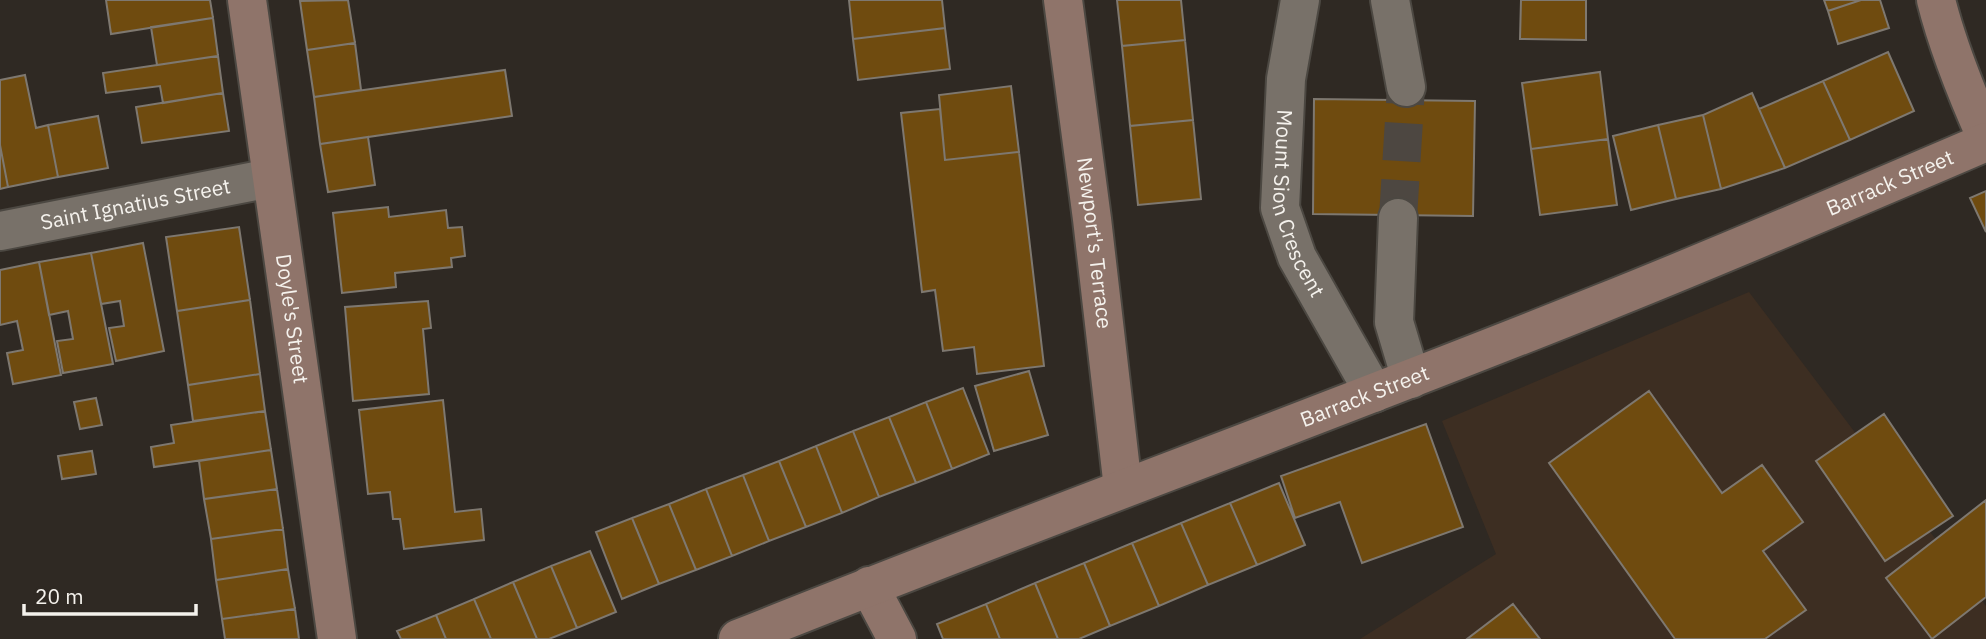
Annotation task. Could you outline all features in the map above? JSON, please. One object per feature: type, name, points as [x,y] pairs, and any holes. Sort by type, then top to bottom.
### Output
[{"type":"street","name":"Doyle's Street","points":[[247,0],[337,639]]},
{"type":"street","name":"Newport's Terrace","points":[[1063,0],[1123,488]]},
{"type":"street","name":"Mount Sion Crescent","points":[[1300,0],[1286,79],[1280,208],[1297,257],[1374,393]]},
{"type":"street","points":[[1390,0],[1406,87]]},
{"type":"street","points":[[1936,0],[1951,52],[1986,139]]},
{"type":"street","name":"Barrack Street","points":[[738,639],[1600,304],[1780,231],[1986,139]]},
{"type":"street","name":"Saint Ignatius Street","points":[[0,231],[271,178]]},
{"type":"street","points":[[1398,218],[1394,321],[1411,379]]},
{"type":"street","points":[[869,586],[897,639]]},
{"type":"shaded area","points":[[1749,292],[1986,606],[1986,639],[1360,639],[1496,554],[1442,421]]},
{"type":"building","points":[[106,0],[210,0],[213,18],[111,34]]},
{"type":"building","points":[[348,0],[355,43],[307,50],[300,1]]},
{"type":"building","points":[[849,0],[942,0],[945,28],[853,39]]},
{"type":"building","points":[[1117,0],[1181,0],[1185,40],[1122,46]]},
{"type":"building","points":[[1521,0],[1586,0],[1586,40],[1520,39]]},
{"type":"building","points":[[1824,0],[1861,0],[1828,11]]},
{"type":"building","points":[[1861,0],[1880,0],[1889,28],[1838,44],[1828,11]]},
{"type":"building","points":[[213,18],[218,56],[157,65],[151,27]]},
{"type":"building","points":[[945,28],[950,69],[858,80],[853,39]]},
{"type":"building","points":[[1185,40],[1193,120],[1130,126],[1122,46]]},
{"type":"building","points":[[355,43],[361,90],[314,97],[307,50]]},
{"type":"building","points":[[1888,52],[1914,111],[1850,140],[1823,81]]},
{"type":"building","points":[[218,56],[223,93],[163,103],[160,86],[106,93],[103,73]]},
{"type":"building","points":[[505,70],[512,116],[320,144],[314,97]]},
{"type":"building","points":[[1600,72],[1608,139],[1531,149],[1522,83]]},
{"type":"building","points":[[25,75],[36,128],[48,125],[58,177],[8,187],[0,145],[0,80]]},
{"type":"building","points":[[1823,81],[1850,140],[1785,168],[1759,109]]},
{"type":"building","points":[[1011,86],[1019,152],[945,160],[939,95]]},
{"type":"building","points":[[223,93],[229,131],[142,143],[136,107]]},
{"type":"building","points":[[1752,93],[1785,168],[1721,189],[1703,115]]},
{"type":"building","points":[[1314,99],[1475,101],[1473,216],[1313,214]]},
{"type":"building","points":[[940,109],[945,160],[1019,152],[1044,366],[977,374],[974,347],[943,351],[935,290],[922,292],[901,113]]},
{"type":"building","points":[[1703,115],[1721,189],[1676,199],[1658,125]]},
{"type":"building","points":[[98,116],[108,168],[58,177],[48,125]]},
{"type":"building","points":[[1193,120],[1201,199],[1138,205],[1130,126]]},
{"type":"building","points":[[1658,125],[1676,199],[1631,210],[1613,136]]},
{"type":"building","points":[[368,137],[375,185],[328,192],[320,144]]},
{"type":"building","points":[[1608,139],[1617,205],[1540,215],[1531,149]]},
{"type":"building","points":[[0,145],[8,187],[0,189]]},
{"type":"building","points":[[1986,191],[1986,232],[1970,198]]},
{"type":"building","points":[[388,207],[389,217],[446,210],[448,228],[462,227],[465,256],[451,258],[452,267],[395,273],[396,287],[342,293],[333,213]]},
{"type":"building","points":[[239,227],[250,300],[177,311],[166,237]]},
{"type":"building","points":[[143,243],[164,351],[116,361],[109,328],[124,326],[120,301],[101,304],[91,253]]},
{"type":"building","points":[[91,253],[113,364],[63,373],[57,341],[73,339],[68,311],[49,315],[39,262]]},
{"type":"building","points":[[39,262],[61,375],[13,384],[7,353],[23,350],[17,321],[0,325],[0,270]]},
{"type":"building","points":[[250,300],[260,374],[188,385],[177,311]]},
{"type":"building","points":[[428,301],[431,328],[423,329],[429,394],[353,401],[345,307]]},
{"type":"building","points":[[1029,371],[1048,435],[994,451],[975,386]]},
{"type":"building","points":[[260,374],[265,411],[193,421],[188,385]]},
{"type":"building","points":[[963,388],[989,454],[952,469],[926,402]]},
{"type":"building","points":[[1649,391],[1722,493],[1762,465],[1803,522],[1763,551],[1806,610],[1765,639],[1675,639],[1549,463]]},
{"type":"building","points":[[96,398],[102,425],[80,429],[74,402]]},
{"type":"building","points":[[443,400],[455,512],[481,509],[484,540],[404,549],[400,519],[393,519],[390,492],[368,494],[359,410]]},
{"type":"building","points":[[926,402],[952,469],[916,483],[889,417]]},
{"type":"building","points":[[265,411],[271,450],[154,467],[151,447],[174,443],[171,425]]},
{"type":"building","points":[[1884,414],[1953,516],[1885,561],[1816,461]]},
{"type":"building","points":[[889,417],[916,483],[879,497],[853,431]]},
{"type":"building","points":[[1426,424],[1463,527],[1362,563],[1340,502],[1295,518],[1281,476]]},
{"type":"building","points":[[853,431],[879,497],[842,513],[816,446]]},
{"type":"building","points":[[816,446],[842,513],[806,527],[779,461]]},
{"type":"building","points":[[271,450],[277,489],[204,499],[199,461]]},
{"type":"building","points":[[92,451],[96,474],[62,479],[58,456]]},
{"type":"building","points":[[779,461],[806,527],[769,541],[743,475]]},
{"type":"building","points":[[743,475],[769,541],[732,556],[706,489]]},
{"type":"building","points":[[1279,483],[1305,545],[1257,565],[1230,503]]},
{"type":"building","points":[[277,489],[283,529],[211,539],[204,499]]},
{"type":"building","points":[[706,489],[732,556],[696,570],[669,504]]},
{"type":"building","points":[[1986,500],[1986,597],[1932,639],[1886,578]]},
{"type":"building","points":[[1230,503],[1257,565],[1208,585],[1181,523]]},
{"type":"building","points":[[669,504],[696,570],[659,584],[632,518]]},
{"type":"building","points":[[632,518],[659,584],[622,599],[596,532]]},
{"type":"building","points":[[1181,523],[1208,585],[1159,606],[1132,543]]},
{"type":"building","points":[[283,529],[288,569],[216,580],[211,539]]},
{"type":"building","points":[[1132,543],[1159,606],[1110,626],[1084,563]]},
{"type":"building","points":[[590,551],[616,612],[577,628],[551,566]]},
{"type":"building","points":[[1084,563],[1110,626],[1079,639],[1058,639],[1035,583]]},
{"type":"building","points":[[551,566],[577,628],[549,639],[537,639],[513,582]]},
{"type":"building","points":[[288,569],[295,609],[222,619],[216,580]]},
{"type":"building","points":[[513,582],[537,639],[491,639],[474,599]]},
{"type":"building","points":[[1035,583],[1058,639],[1000,639],[986,604]]},
{"type":"building","points":[[474,599],[491,639],[446,639],[436,615]]},
{"type":"building","points":[[986,604],[1000,639],[943,639],[937,624]]},
{"type":"building","points":[[1513,604],[1540,639],[1467,639]]},
{"type":"building","points":[[295,609],[299,639],[225,639],[222,619]]},
{"type":"building","points":[[436,615],[446,639],[401,639],[397,631]]},
{"type":"tunnel","points":[[1398,218],[1406,87]]}]
